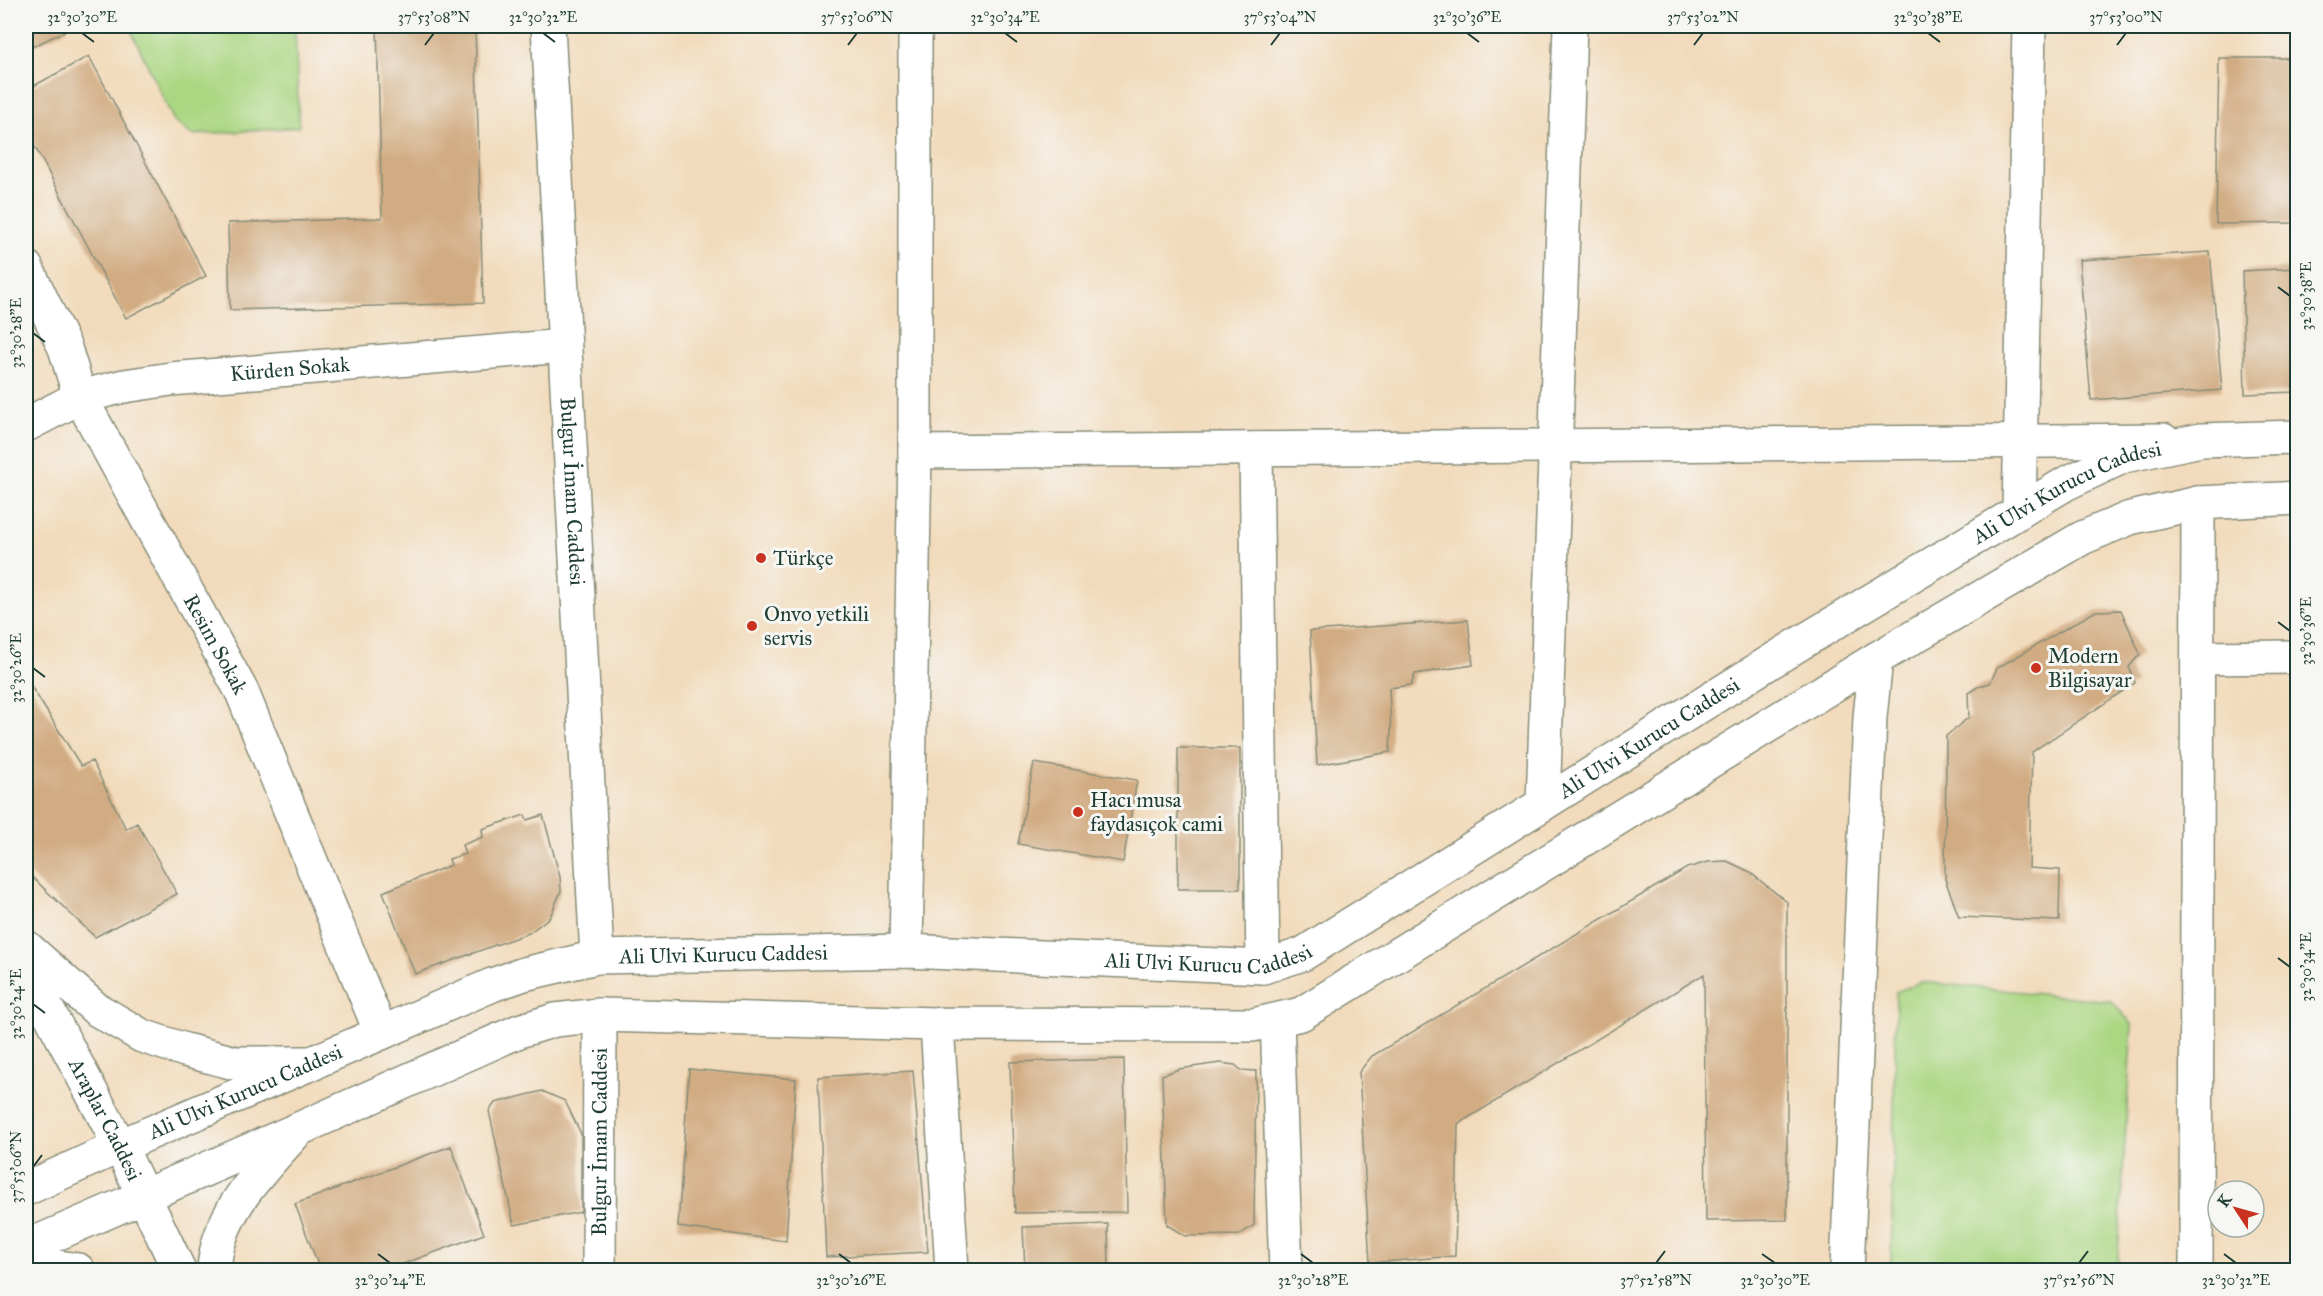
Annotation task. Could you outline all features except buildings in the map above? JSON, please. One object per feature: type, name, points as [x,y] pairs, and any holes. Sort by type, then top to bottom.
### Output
[{"type":"street","name":"Bulgur İmam Caddesi","points":[[548,26],[597,957]]},
{"type":"street","points":[[906,951],[915,452],[915,26]]},
{"type":"street","points":[[1543,804],[1570,26]]},
{"type":"street","points":[[2019,512],[2029,26]]},
{"type":"street","name":"Resim Sokak","points":[[26,267],[65,348],[80,397],[242,692],[381,1033]]},
{"type":"street","name":"Kürden Sokak","points":[[26,425],[80,397],[124,386],[171,379],[564,346]]},
{"type":"street","name":"Ali Ulvi Kurucu Caddesi","points":[[26,1190],[120,1146],[524,974],[597,957],[906,951],[1263,966],[1303,954],[1799,644],[2065,484],[2124,456],[2201,440],[2298,437]]},
{"type":"street","points":[[915,452],[2201,440]]},
{"type":"street","points":[[1256,449],[1263,966]]},
{"type":"street","points":[[26,1247],[299,1130],[519,1031],[555,1020],[600,1015],[938,1024],[1253,1025],[1301,1014],[1876,659],[2082,538],[2130,518],[2198,503],[2298,498]]},
{"type":"street","points":[[2196,1270],[2198,503]]},
{"type":"street","points":[[2198,658],[2298,657]]},
{"type":"street","points":[[1847,1270],[1870,717],[1876,659]]},
{"type":"street","points":[[26,947],[96,1008],[142,1036],[235,1063],[314,1063]]},
{"type":"street","name":"Araplar Caddesi","points":[[26,969],[120,1146],[179,1270]]},
{"type":"street","name":"Bulgur İmam Caddesi","points":[[599,1270],[600,1015]]},
{"type":"street","points":[[1277,1020],[1286,1270]]},
{"type":"street","points":[[938,1024],[952,1270]]},
{"type":"street","points":[[214,1270],[215,1253],[230,1214],[252,1180],[299,1130]]},
{"type":"street","points":[[26,1262],[78,1270]]},
{"type":"green space","points":[[129,26],[295,26],[299,127],[192,135],[174,121]]},
{"type":"green space","points":[[1921,982],[2111,1001],[2132,1024],[2117,1270],[1891,1270],[1896,992]]},
{"type":"place","name":"Türkçe","points":[[761,558]]},
{"type":"place","name":"Onvo yetkili servis","points":[[752,626]]},
{"type":"place","name":"Modern Bilgisayar","points":[[2036,668]]},
{"type":"place","name":"Hacı musa faydasıçok cami","points":[[1078,812]]}]
